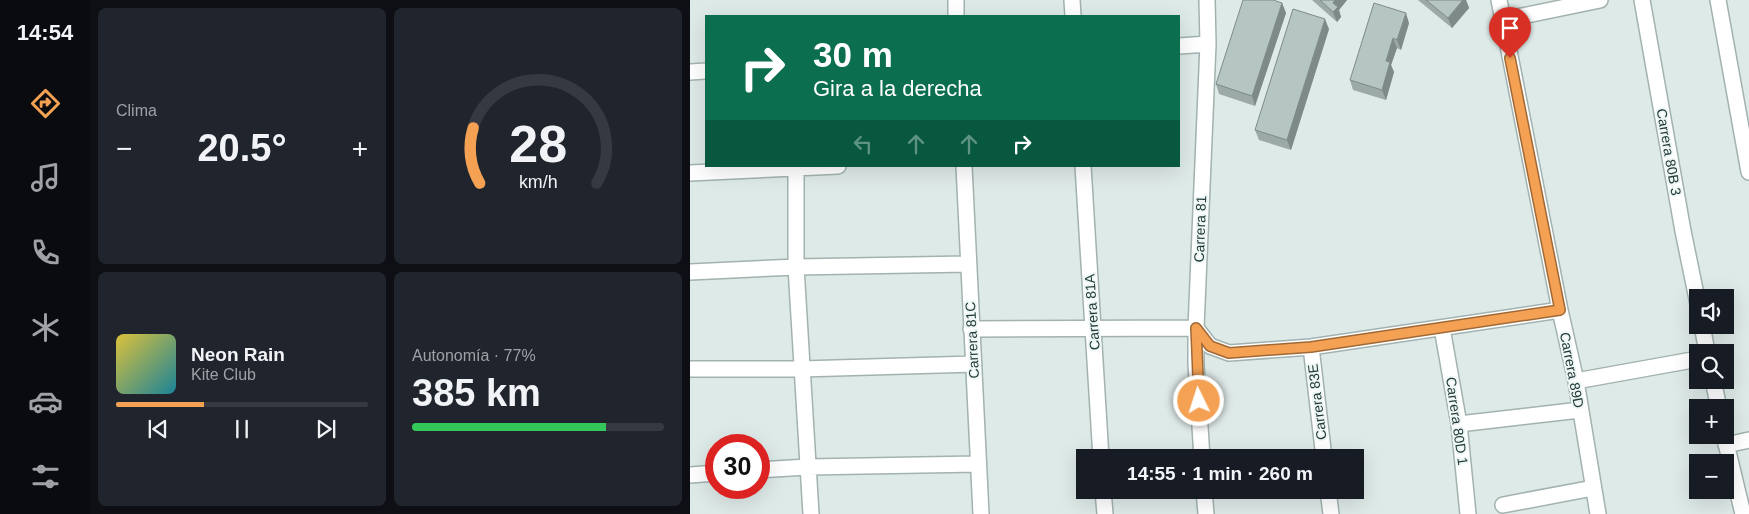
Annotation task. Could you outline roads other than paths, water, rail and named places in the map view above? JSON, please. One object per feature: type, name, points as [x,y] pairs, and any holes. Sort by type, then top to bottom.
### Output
[{"type":"street","points":[[956,0],[956,15]]},
{"type":"street","points":[[1072,0],[1073,15]]},
{"type":"street","name":"Carrera 81","points":[[1201,449],[1196,364],[1196,328],[1208,44],[1207,0]]},
{"type":"street","name":"Carrera 89D","points":[[1499,0],[1560,310],[1576,381],[1598,514]]},
{"type":"street","name":"Carrera 80B 3","points":[[1642,0],[1695,289]]},
{"type":"street","points":[[1718,0],[1748,162]]},
{"type":"street","points":[[1503,20],[1592,1]]},
{"type":"street","points":[[1180,46],[1208,44]]},
{"type":"street","points":[[690,72],[705,71]]},
{"type":"street","points":[[690,173],[817,167]]},
{"type":"street","name":"Carrera 81C","points":[[964,167],[981,514]]},
{"type":"street","name":"Carrera 81A","points":[[1083,167],[1100,449]]},
{"type":"street","points":[[796,168],[796,267],[811,514]]},
{"type":"street","points":[[690,272],[796,267],[968,264]]},
{"type":"street","points":[[971,329],[1196,328],[1210,346],[1229,353],[1311,347],[1560,310]]},
{"type":"street","name":"Carrera 80D 1","points":[[1442,328],[1459,424],[1468,514]]},
{"type":"street","name":"Carrera 83E","points":[[1311,347],[1323,449]]},
{"type":"street","points":[[1576,381],[1689,361]]},
{"type":"street","points":[[690,369],[802,369],[974,364]]},
{"type":"street","points":[[1459,424],[1580,410]]},
{"type":"street","points":[[1734,440],[1749,440]]},
{"type":"street","points":[[1726,444],[1742,514]]},
{"type":"street","points":[[770,469],[978,464]]},
{"type":"street","points":[[690,475],[705,474]]},
{"type":"street","points":[[1502,505],[1593,488]]},
{"type":"street","points":[[1104,499],[1105,514]]},
{"type":"street","points":[[1205,499],[1206,514]]},
{"type":"street","points":[[1329,499],[1331,514]]}]
